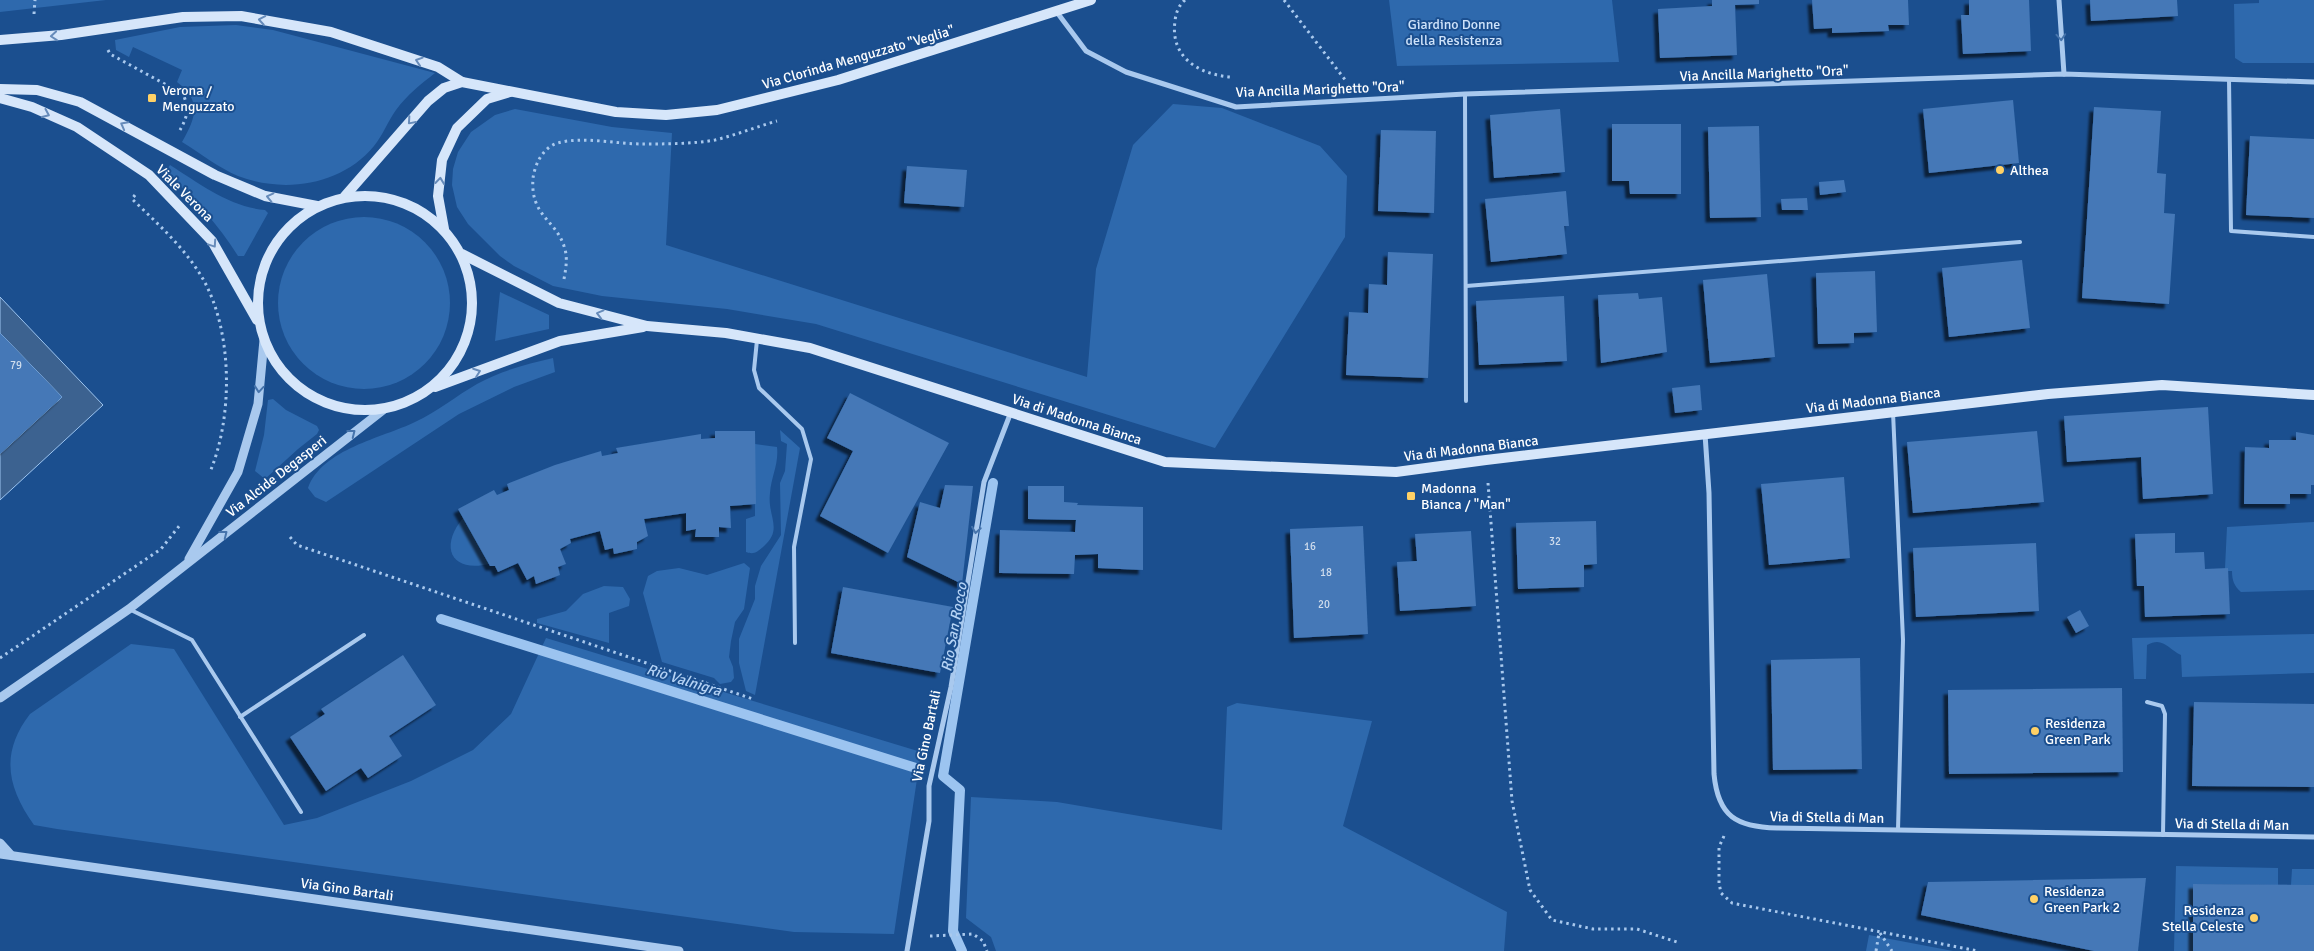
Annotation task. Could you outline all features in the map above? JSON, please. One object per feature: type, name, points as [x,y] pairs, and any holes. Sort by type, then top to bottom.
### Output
[{"type":"main road","name":"Via Clorinda Menguzzato \"Veglia\"","points":[[462,82],[616,112],[666,115],[717,110],[838,80],[1091,0]]},
{"type":"main road","points":[[0,40],[61,35],[183,17],[241,16],[332,32],[438,67],[462,82]]},
{"type":"main road","points":[[345,196],[428,101],[444,88],[462,82]]},
{"type":"main road","name":"Viale Verona","points":[[0,89],[36,90],[80,102],[215,175],[265,196],[318,206]]},
{"type":"main road","name":"Via Clorinda Menguzzato \"Veglia\"","points":[[444,229],[438,196],[442,160],[457,128],[487,99],[511,92]]},
{"type":"main road","name":"Viale Verona","points":[[0,98],[32,107],[78,127],[149,175],[212,241],[259,323]]},
{"type":"main road","points":[[374,195],[400,200],[424,212],[444,229],[462,254],[470,281],[473,314],[466,343],[450,368],[432,388],[408,402],[383,410],[353,410],[324,403],[298,388],[278,366],[264,340],[259,323],[258,288],[269,254],[289,226],[318,206],[345,196],[374,195]]},
{"type":"main road","name":"Via di Madonna Bianca","points":[[462,254],[560,304],[647,326],[726,332],[810,348],[1165,462],[1396,472],[2048,394],[2162,385],[2314,394]]},
{"type":"main road","name":"Via di Madonna Bianca","points":[[432,388],[560,341],[647,326]]},
{"type":"street","points":[[2059,0],[2064,74]]},
{"type":"street","name":"Via Ancilla Marighetto \"Ora\"","points":[[1056,11],[1086,51],[1126,72],[1236,107],[1464,94],[2064,74],[2314,82]]},
{"type":"street","name":"Via Alcide Degasperi","points":[[186,564],[238,472],[258,404],[264,340]]},
{"type":"street","name":"Via Alcide Degasperi","points":[[0,698],[128,609],[383,410]]},
{"type":"street","name":"Via Gino Bartali","points":[[906,951],[929,821],[929,786],[951,687],[984,482],[1011,412]]},
{"type":"street","points":[[1705,434],[1709,493],[1714,774],[1718,798],[1724,810],[1733,819]]},
{"type":"street","name":"Via di Stella di Man","points":[[1733,819],[1757,827],[2314,837]]},
{"type":"street","points":[[0,843],[10,854]]},
{"type":"street","name":"Via Gino Bartali","points":[[0,854],[679,951]]},
{"type":"lane","points":[[2229,79],[2231,231],[2314,237]]},
{"type":"lane","points":[[1464,94],[1466,401]]},
{"type":"lane","points":[[1466,286],[2020,242]]},
{"type":"lane","points":[[758,338],[754,370],[759,388],[802,429],[811,459],[794,547],[795,642]]},
{"type":"lane","points":[[1893,412],[1902,640],[1898,830]]},
{"type":"lane","points":[[128,609],[192,640],[300,812]]},
{"type":"lane","points":[[240,716],[364,635]]},
{"type":"lane","points":[[2147,702],[2162,706],[2164,714],[2163,834]]},
{"type":"path","points":[[34,21],[35,0]]},
{"type":"path","points":[[1185,0],[1176,13],[1174,28],[1181,54],[1195,66],[1212,76],[1230,77]]},
{"type":"path","points":[[1284,0],[1360,99]]},
{"type":"path","points":[[105,46],[110,54],[182,94],[188,106],[184,123],[176,136]]},
{"type":"path","points":[[563,281],[567,263],[564,244],[539,211],[534,196],[533,178],[537,162],[546,150],[558,143],[575,141],[642,144],[713,140],[780,121]]},
{"type":"path","points":[[132,200],[187,255],[204,281],[215,310],[224,348],[227,387],[224,431],[207,479]]},
{"type":"path","points":[[1486,460],[1512,802],[1530,890],[1552,920],[1593,929],[1637,929],[1677,942]]},
{"type":"path","points":[[0,658],[161,549],[181,524]]},
{"type":"path","points":[[290,537],[297,545],[753,699]]},
{"type":"path","points":[[1733,819],[1719,847],[1719,884],[1721,893],[1726,899],[1741,906],[1978,951]]},
{"type":"path","points":[[1876,951],[1880,932]]},
{"type":"path","points":[[1880,932],[1892,951]]},
{"type":"path","points":[[942,936],[974,934],[983,941],[987,951]]},
{"type":"green space","points":[[0,0],[106,0],[0,12]]},
{"type":"green space","name":"Giardino Donne della Resistenza","points":[[1389,0],[1612,0],[1619,62],[1397,66]]},
{"type":"green space","points":[[2259,0],[2314,0],[2314,63],[2243,63],[2235,58],[2234,4],[2259,3]]},
{"type":"green space","points":[[236,25],[273,30],[435,73],[414,90],[400,105],[374,146],[346,170],[329,177],[293,185],[256,181],[231,173],[182,142],[191,125],[194,110],[190,96],[177,82],[182,70],[133,47],[129,57],[116,50],[115,40],[180,27]]},
{"type":"green space","points":[[1173,104],[1222,108],[1320,146],[1347,176],[1345,237],[1215,448],[816,324],[727,309],[602,296],[553,286],[514,266],[500,256],[468,224],[457,207],[452,185],[453,169],[458,152],[471,132],[495,115],[515,109],[612,127],[672,133],[666,245],[1087,377],[1096,269],[1133,145]]},
{"type":"green space","points":[[170,165],[227,199],[252,208],[265,210],[268,213],[244,256],[238,256],[205,212],[165,172]]},
{"type":"green space","points":[[364,217],[381,219],[397,224],[425,242],[443,270],[448,286],[450,303],[448,320],[443,336],[425,364],[397,382],[381,387],[364,389],[347,387],[331,382],[303,364],[285,336],[280,320],[278,303],[280,286],[285,270],[303,242],[331,224],[347,219]]},
{"type":"green space","points":[[500,292],[549,315],[549,329],[495,341]]},
{"type":"green space","points":[[553,358],[555,372],[514,387],[459,414],[326,502],[315,497],[308,488],[315,475],[326,463],[354,446],[423,418],[495,375]]},
{"type":"green space","points":[[273,399],[286,410],[317,426],[319,430],[317,434],[265,479],[255,471],[264,435],[268,400]]},
{"type":"green space","points":[[780,430],[800,448],[755,695],[746,691],[739,663],[739,639],[755,599],[755,586],[761,566],[781,535],[780,483],[785,471],[787,444],[781,441]]},
{"type":"green space","points":[[755,444],[777,447],[777,453],[770,493],[773,534],[763,547],[757,552],[751,553],[746,552],[746,519],[755,516]]},
{"type":"green space","points":[[463,518],[489,564],[466,565],[458,561],[453,555],[451,548],[452,539]]},
{"type":"green space","points":[[2314,522],[2314,590],[2241,592],[2234,583],[2232,571],[2225,571],[2227,527]]},
{"type":"green space","points":[[744,563],[750,568],[744,609],[735,622],[731,641],[729,657],[733,667],[734,678],[731,682],[720,684],[714,678],[662,662],[643,593],[648,576],[657,571],[679,568],[707,575]]},
{"type":"green space","points":[[604,586],[623,587],[630,599],[629,606],[609,613],[609,643],[537,623],[537,619],[566,611],[583,594]]},
{"type":"green space","points":[[2314,634],[2314,673],[2182,677],[2181,655],[2165,644],[2157,642],[2147,645],[2146,679],[2134,679],[2132,638]]},
{"type":"green space","points":[[546,638],[921,752],[894,934],[794,932],[57,829],[34,825],[18,797],[13,783],[11,756],[14,742],[20,728],[30,714],[131,644],[174,649],[284,825],[317,818],[411,781],[473,750],[511,714]]},
{"type":"green space","points":[[1237,703],[1372,721],[1343,826],[1507,912],[1504,951],[996,951],[991,937],[966,918],[971,797],[1057,802],[1222,830],[1227,707]]},
{"type":"green space","points":[[2176,866],[2278,868],[2278,885],[2193,884],[2193,951],[2174,951]]},
{"type":"green space","points":[[2292,869],[2314,869],[2314,885],[2291,885]]},
{"type":"green space","points":[[1869,935],[1953,951],[1866,951]]},
{"type":"shaded area","points":[[0,297],[103,405],[0,500],[0,454],[62,397],[0,333]]},
{"type":"building","points":[[1712,0],[1759,0],[1759,4],[1735,5],[1737,55],[1660,58],[1658,9],[1712,6]]},
{"type":"building","points":[[1812,0],[1908,0],[1909,25],[1888,25],[1889,31],[1832,33],[1832,28],[1814,29]]},
{"type":"building","points":[[1969,0],[2029,0],[2031,51],[1963,54],[1961,15],[1969,15]]},
{"type":"building","points":[[2090,0],[2177,0],[2178,16],[2091,21]]},
{"type":"building","points":[[2013,100],[2019,163],[1929,173],[1923,109]]},
{"type":"building","points":[[2094,107],[2161,111],[2157,173],[2166,174],[2164,213],[2175,214],[2169,304],[2082,298]]},
{"type":"building","points":[[1560,109],[1565,172],[1494,178],[1490,115]]},
{"type":"building","points":[[1612,124],[1681,124],[1681,194],[1630,194],[1629,181],[1612,181]]},
{"type":"building","points":[[1759,126],[1761,217],[1710,218],[1708,127]]},
{"type":"building","points":[[1381,130],[1436,131],[1434,213],[1378,211]]},
{"type":"building","points":[[2250,136],[2314,139],[2314,218],[2246,215]]},
{"type":"building","points":[[907,166],[967,170],[964,207],[904,203]]},
{"type":"building","points":[[1844,180],[1846,192],[1820,195],[1819,182]]},
{"type":"building","points":[[1566,191],[1569,226],[1564,226],[1567,254],[1491,262],[1485,199]]},
{"type":"building","points":[[1807,198],[1808,210],[1782,210],[1781,199]]},
{"type":"building","points":[[1388,252],[1433,254],[1428,378],[1346,375],[1349,312],[1368,313],[1369,284],[1387,285]]},
{"type":"building","points":[[2022,260],[2030,328],[1949,337],[1942,268]]},
{"type":"building","points":[[1875,271],[1877,332],[1854,333],[1854,343],[1818,344],[1816,273]]},
{"type":"building","points":[[1767,274],[1775,357],[1710,363],[1703,280]]},
{"type":"building","points":[[1638,293],[1639,299],[1662,297],[1667,352],[1601,363],[1598,295]]},
{"type":"building","points":[[1564,296],[1567,361],[1479,365],[1476,301]]},
{"type":"building","points":[[0,333],[62,397],[0,454]]},
{"type":"building","points":[[1700,385],[1702,410],[1675,413],[1672,388]]},
{"type":"building","points":[[850,393],[949,443],[888,553],[820,516],[853,451],[827,438]]},
{"type":"building","points":[[2208,407],[2213,494],[2143,499],[2141,457],[2067,462],[2064,416]]},
{"type":"building","points":[[715,431],[755,431],[756,504],[730,506],[731,528],[719,527],[719,537],[695,537],[696,529],[686,531],[686,513],[644,519],[648,536],[637,542],[637,549],[614,554],[613,548],[605,550],[600,531],[570,539],[571,543],[560,549],[566,564],[558,567],[560,575],[536,584],[534,576],[527,580],[518,563],[498,572],[495,566],[490,566],[458,509],[494,490],[497,495],[509,490],[507,484],[555,465],[601,451],[602,456],[618,453],[616,448],[701,434],[701,439],[715,438]]},
{"type":"building","points":[[2037,431],[2044,502],[1913,513],[1907,442]]},
{"type":"building","points":[[2296,432],[2314,435],[2314,485],[2311,485],[2311,494],[2290,494],[2290,504],[2244,504],[2245,447],[2269,448],[2269,440],[2296,440]]},
{"type":"building","points":[[1844,477],[1850,558],[1769,565],[1761,484]]},
{"type":"building","points":[[945,485],[973,486],[962,584],[907,557],[920,502],[940,508]]},
{"type":"building","points":[[1028,486],[1064,486],[1064,502],[1078,503],[1077,505],[1143,507],[1143,570],[1098,568],[1098,554],[1075,555],[1074,574],[999,573],[1000,530],[1075,532],[1076,520],[1028,519]]},
{"type":"building","points":[[1596,521],[1597,564],[1584,565],[1584,587],[1518,589],[1516,523]]},
{"type":"building","points":[[1363,526],[1368,634],[1294,638],[1290,529]]},
{"type":"building","points":[[1471,531],[1476,606],[1400,611],[1397,562],[1417,561],[1415,534]]},
{"type":"building","points":[[2175,533],[2175,553],[2204,552],[2205,569],[2228,568],[2230,614],[2145,617],[2144,586],[2137,586],[2135,534]]},
{"type":"building","points":[[2036,543],[2039,611],[1916,617],[1913,548]]},
{"type":"building","points":[[843,587],[953,607],[940,673],[831,653]]},
{"type":"building","points":[[2080,610],[2089,626],[2076,633],[2067,617]]},
{"type":"building","points":[[403,655],[436,705],[389,736],[402,756],[368,778],[361,768],[326,791],[290,737],[325,714],[321,709]]},
{"type":"building","points":[[1860,658],[1862,769],[1773,770],[1771,660]]},
{"type":"building","name":"Residenza Green Park","points":[[2122,688],[2123,772],[1949,774],[1948,690]]},
{"type":"building","points":[[2194,702],[2314,704],[2314,787],[2192,786]]},
{"type":"building","name":"Residenza Green Park 2","points":[[2146,878],[2138,951],[2094,951],[1921,915],[1928,882]]},
{"type":"building","name":"Residenza Stella Celeste","points":[[2193,884],[2314,885],[2314,951],[2193,951]]},
{"type":"waterway","name":"Rio San Rocco","points":[[962,951],[953,931],[960,790],[943,776],[993,483]]},
{"type":"waterway","name":"Rio Valnigra","points":[[441,619],[919,769]]},
{"type":"place","name":"Verona / Menguzzato","points":[[152,98]]},
{"type":"place","name":"Althea","points":[[2000,170]]},
{"type":"place","name":"Madonna Bianca / \"Man\"","points":[[1411,496]]},
{"type":"place","name":"Residenza Green Park","points":[[2035,731]]},
{"type":"place","name":"Residenza Green Park 2","points":[[2034,899]]},
{"type":"place","name":"Residenza Stella Celeste","points":[[2254,918]]}]
